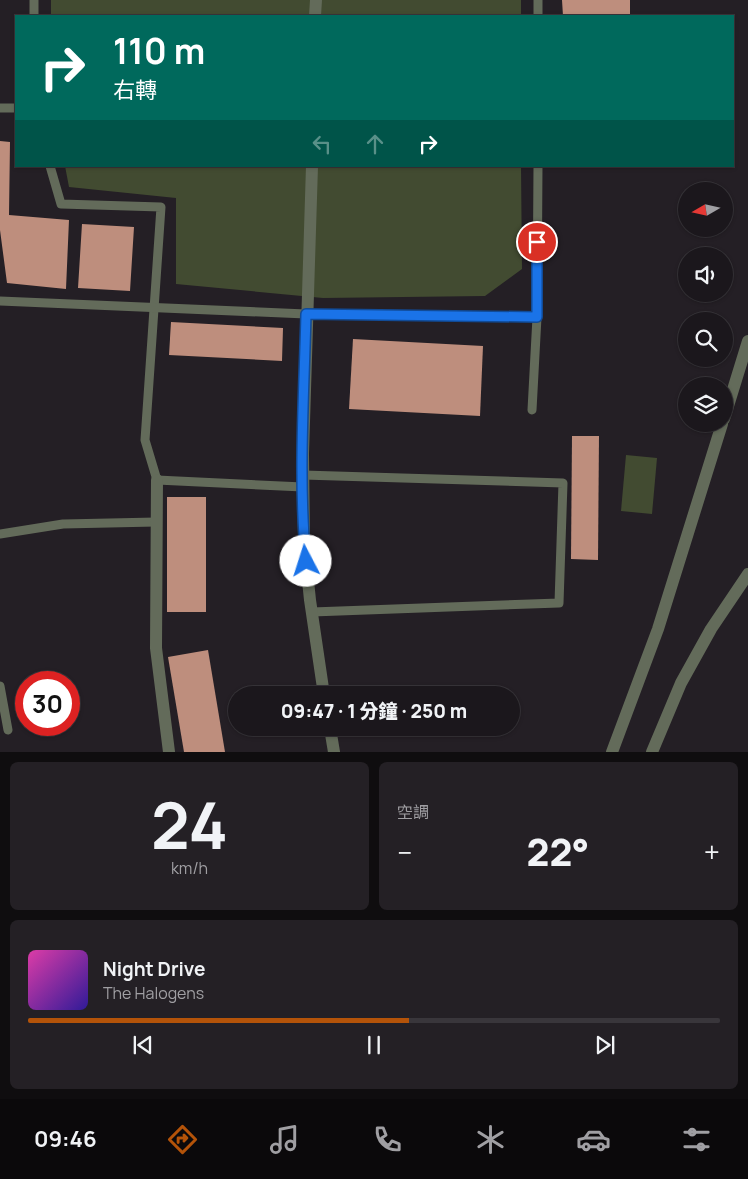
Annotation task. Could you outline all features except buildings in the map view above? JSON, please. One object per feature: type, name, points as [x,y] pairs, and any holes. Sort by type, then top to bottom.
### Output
[{"type":"street","points":[[316,0],[316,15]]},
{"type":"street","points":[[312,167],[306,314],[303,481],[304,542],[323,686]]},
{"type":"street","points":[[733,390],[748,341]]},
{"type":"street","points":[[612,752],[658,628],[719,432]]},
{"type":"street","points":[[157,480],[156,648],[169,752]]},
{"type":"street","points":[[652,752],[681,683],[711,628],[748,574]]},
{"type":"street","points":[[331,736],[334,752]]},
{"type":"lane","points":[[34,0],[34,15]]},
{"type":"lane","points":[[538,0],[538,15]]},
{"type":"lane","points":[[0,108],[15,108]]},
{"type":"lane","points":[[50,167],[61,204],[161,207],[145,440],[157,480],[563,483],[559,603],[312,612]]},
{"type":"lane","points":[[532,410],[537,317],[538,167]]},
{"type":"lane","points":[[0,301],[306,314],[537,317]]},
{"type":"lane","points":[[0,534],[63,524],[156,522]]},
{"type":"lane","points":[[0,686],[8,730]]},
{"type":"green space","points":[[51,0],[521,0],[521,15],[51,15]]},
{"type":"green space","points":[[65,167],[521,167],[522,269],[485,296],[323,298],[176,284],[176,198],[69,187]]},
{"type":"green space","points":[[626,455],[657,458],[652,514],[621,511]]},
{"type":"route","points":[[306,561],[303,454],[306,314],[537,317],[537,242]]}]
